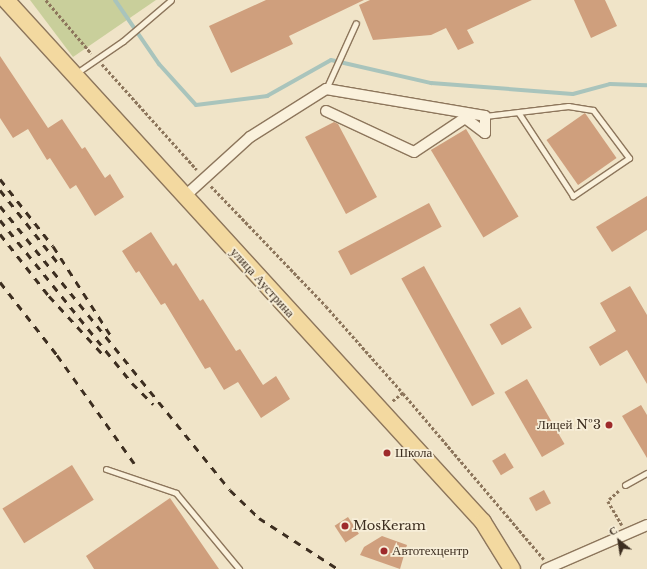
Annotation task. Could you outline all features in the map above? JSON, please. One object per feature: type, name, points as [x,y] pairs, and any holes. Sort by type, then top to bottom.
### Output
[{"type":"main road","name":"улица Аустрина","points":[[6,0],[184,197],[483,522],[512,569]]},
{"type":"street","points":[[184,197],[250,137],[326,89],[485,116],[486,133],[465,118],[414,152],[326,111]]},
{"type":"street","points":[[548,568],[647,525]]},
{"type":"lane","points":[[73,75],[123,41],[148,18],[171,0]]},
{"type":"lane","points":[[326,89],[356,23]]},
{"type":"lane","points":[[485,116],[507,114],[515,113],[522,112],[538,110],[568,106],[593,110],[629,158],[573,196],[547,158],[522,119],[518,112]]},
{"type":"lane","points":[[106,469],[176,493],[239,569]]},
{"type":"lane","points":[[625,485],[647,473]]},
{"type":"path","points":[[46,0],[204,178],[326,306],[403,393],[548,568]]},
{"type":"path","points":[[381,410],[403,393]]},
{"type":"path","points":[[625,485],[608,501],[627,534]]},
{"type":"green space","points":[[30,0],[156,0],[73,57]]},
{"type":"building","points":[[266,0],[364,0],[289,36],[293,44],[231,73],[209,26]]},
{"type":"building","points":[[370,0],[532,0],[467,30],[474,43],[458,50],[446,28],[431,35],[373,40],[359,5]]},
{"type":"building","points":[[574,0],[605,0],[617,26],[591,38]]},
{"type":"building","points":[[0,56],[48,128],[62,119],[82,149],[85,147],[105,178],[110,174],[124,197],[95,216],[76,185],[70,189],[50,158],[47,160],[28,129],[13,138],[0,118]]},
{"type":"building","points":[[585,113],[617,158],[578,185],[546,140]]},
{"type":"building","points":[[334,122],[338,124],[377,197],[346,214],[305,137]]},
{"type":"building","points":[[466,129],[519,216],[483,238],[431,150]]},
{"type":"building","points":[[647,196],[647,230],[612,252],[596,227]]},
{"type":"building","points":[[429,203],[442,227],[351,275],[338,251]]},
{"type":"building","points":[[151,232],[173,266],[176,263],[200,301],[203,299],[236,351],[240,349],[263,385],[276,376],[290,399],[261,418],[238,382],[224,390],[210,367],[205,369],[165,303],[161,305],[139,271],[136,273],[122,251]]},
{"type":"building","points":[[424,266],[495,394],[472,406],[401,279]]},
{"type":"building","points":[[630,286],[647,315],[647,384],[627,350],[600,366],[589,347],[616,331],[600,303]]},
{"type":"building","points":[[520,307],[532,328],[502,345],[490,324]]},
{"type":"building","points":[[527,379],[564,444],[542,457],[504,392]]},
{"type":"building","points":[[641,405],[647,415],[647,458],[622,416]]},
{"type":"building","points":[[505,453],[514,468],[501,475],[492,461]]},
{"type":"building","points":[[72,465],[94,500],[24,543],[2,508]]},
{"type":"building","points":[[544,490],[551,503],[536,511],[529,498]]},
{"type":"building","points":[[170,498],[219,569],[94,569],[86,556]]},
{"type":"building","points":[[348,517],[359,534],[345,542],[335,526]]},
{"type":"building","name":"Автотехцентр","points":[[382,536],[407,545],[400,569],[360,555],[364,547]]},
{"type":"waterway","points":[[115,0],[159,64],[196,105],[267,96],[331,60],[431,83],[573,94],[610,84],[647,85]]},
{"type":"railway","points":[[0,179],[53,246],[113,339]]},
{"type":"railway","points":[[0,190],[61,267]]},
{"type":"railway","points":[[0,206],[230,490],[259,518],[338,569]]},
{"type":"railway","points":[[0,220],[132,383],[153,404]]},
{"type":"railway","points":[[0,234],[49,296],[105,357]]},
{"type":"railway","points":[[0,282],[57,355],[134,463]]},
{"type":"place","name":"Лицей №3","points":[[609,425]]},
{"type":"place","name":"Школа","points":[[387,453]]},
{"type":"place","name":"MosKeram","points":[[345,526]]},
{"type":"place","name":"Автотехцентр","points":[[384,551]]}]
